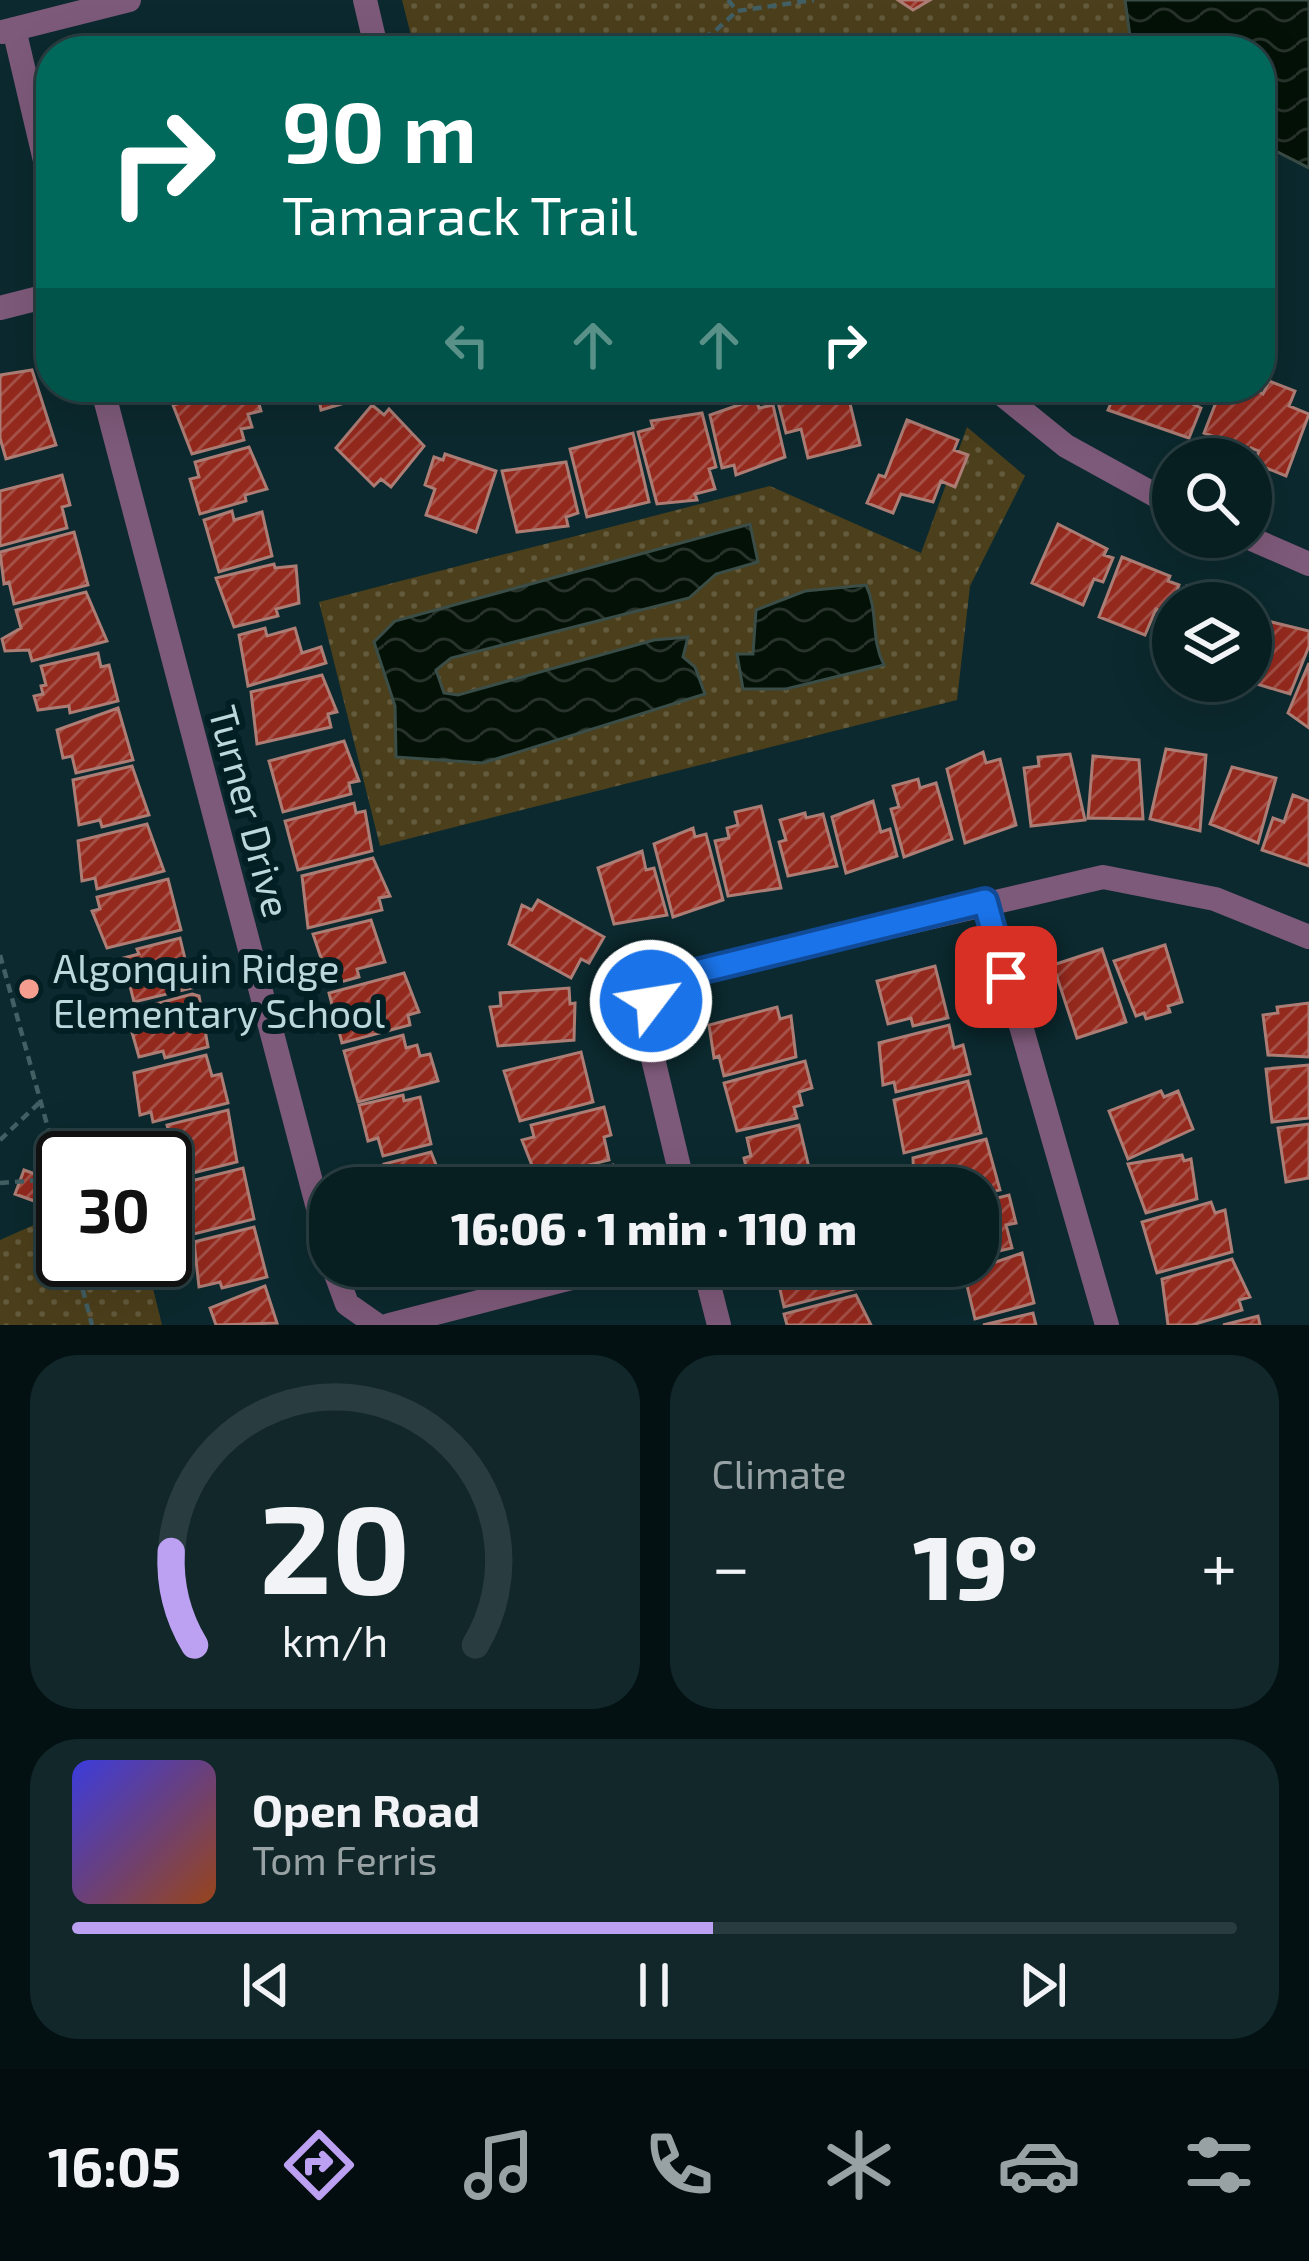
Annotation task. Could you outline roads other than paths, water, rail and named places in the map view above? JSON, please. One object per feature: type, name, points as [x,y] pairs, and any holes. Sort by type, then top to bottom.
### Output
[{"type":"street","points":[[36,133],[7,31],[129,0]]},
{"type":"street","points":[[365,0],[373,36]]},
{"type":"street","points":[[0,308],[36,299]]},
{"type":"street","name":"Turner Drive","points":[[106,402],[309,1174]]},
{"type":"street","points":[[1012,402],[1066,446],[1152,493]]},
{"type":"street","points":[[1272,548],[1309,564]]},
{"type":"street","points":[[679,1167],[644,1021],[663,985],[680,976],[1103,877],[1215,899],[1309,937]]},
{"type":"street","points":[[985,901],[1107,1325]]},
{"type":"street","points":[[340,1287],[346,1304],[377,1325]]},
{"type":"street","points":[[389,1325],[537,1287]]},
{"type":"street","points":[[709,1287],[719,1325]]},
{"type":"water","points":[[1125,0],[1309,0],[1309,168],[1275,151],[1275,36],[1130,36]]},
{"type":"water","points":[[750,524],[758,562],[716,574],[689,598],[451,658],[436,670],[444,693],[458,695],[654,640],[688,637],[683,657],[695,667],[705,694],[483,763],[396,757],[395,706],[374,642],[395,621]]},
{"type":"water","points":[[866,585],[884,665],[786,689],[743,689],[737,654],[753,654],[756,610],[805,591]]},
{"type":"place","name":"Algonquin Ridge Elementary School","points":[[29,989]]}]
